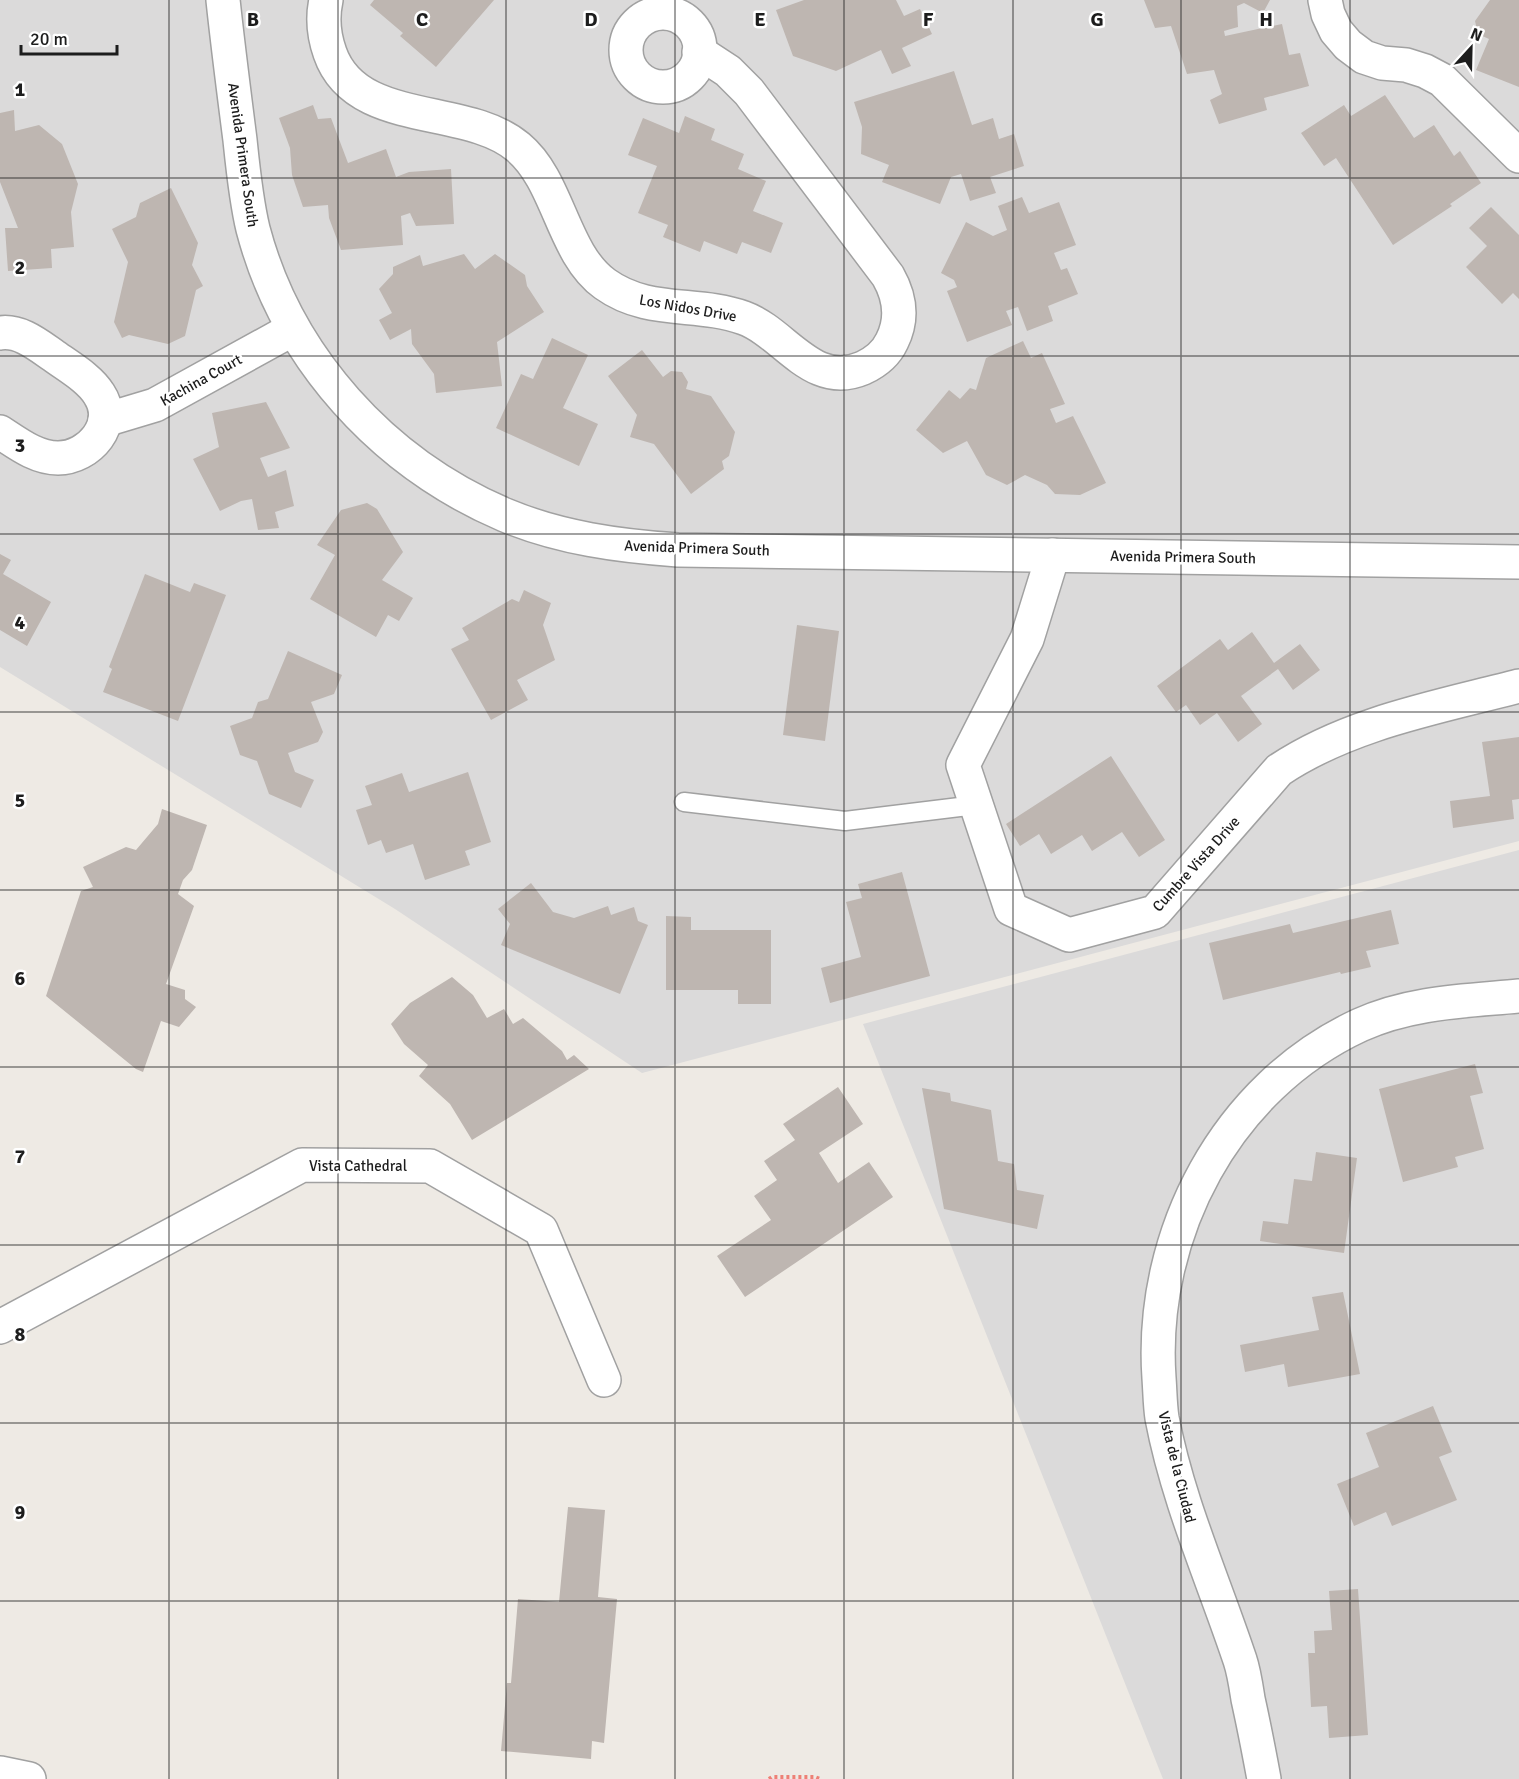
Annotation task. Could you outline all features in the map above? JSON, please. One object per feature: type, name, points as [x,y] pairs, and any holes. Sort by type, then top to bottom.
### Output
[{"type":"street","name":"Avenida Primera South","points":[[223,0],[246,193],[253,229],[278,298],[293,329],[332,387],[381,437],[463,494],[506,515],[539,527],[607,543],[678,550],[1519,562]]},
{"type":"street","name":"Los Nidos Drive","points":[[326,0],[324,26],[326,43],[331,58],[340,73],[369,97],[388,105],[482,128],[518,147],[539,170],[570,235],[590,270],[609,287],[634,299],[654,305],[727,313],[744,318],[761,326],[801,359],[827,371],[860,370],[874,363],[884,354],[897,329],[899,302],[896,290],[888,276],[749,92],[728,71],[699,52]]},
{"type":"street","points":[[1325,0],[1328,14],[1336,31],[1348,45],[1364,57],[1382,63],[1406,65],[1442,80],[1519,156]]},
{"type":"street","name":"Kachina Court","points":[[105,420],[155,405],[293,329]]},
{"type":"street","points":[[0,333],[7,332],[21,336],[38,344],[92,385],[101,396],[105,407],[105,420],[94,443],[85,451],[58,458],[43,456],[27,449],[0,432]]},
{"type":"street","name":"Cumbre Vista Drive","points":[[1053,555],[1027,639],[963,765],[1011,909],[1069,935],[1155,912],[1279,770],[1303,754],[1357,730],[1519,686]]},
{"type":"street","name":"Vista de la Ciudad","points":[[1264,1779],[1241,1662],[1183,1501],[1162,1417],[1157,1350],[1163,1283],[1182,1220],[1212,1159],[1251,1105],[1303,1058],[1361,1025],[1422,1005],[1519,996]]},
{"type":"street","name":"Vista Cathedral","points":[[0,1327],[302,1165],[430,1166],[541,1230],[604,1380]]},
{"type":"street","points":[[0,1773],[29,1779]]},
{"type":"lane","points":[[684,802],[845,821],[976,805]]},
{"type":"path","points":[[769,1779],[772,1777],[815,1776],[820,1779]]},
{"type":"shaded area","points":[[0,0],[1519,0],[1519,841],[642,1073],[395,909],[0,667]]},
{"type":"shaded area","points":[[1519,850],[1519,1779],[1163,1779],[863,1024]]},
{"type":"building","points":[[374,0],[494,0],[436,67],[400,36],[403,33],[370,5]]},
{"type":"building","points":[[804,0],[896,0],[904,16],[920,9],[932,34],[902,48],[911,66],[892,74],[881,50],[836,71],[793,56],[776,10]]},
{"type":"building","points":[[1144,0],[1270,0],[1263,13],[1244,3],[1237,6],[1238,27],[1224,31],[1225,36],[1282,24],[1289,55],[1300,53],[1309,86],[1264,98],[1267,110],[1219,124],[1210,100],[1222,94],[1214,70],[1187,74],[1171,26],[1155,28]]},
{"type":"building","points":[[1490,0],[1519,0],[1519,87],[1476,70],[1489,39],[1478,34],[1475,21]]},
{"type":"building","points":[[954,71],[972,125],[993,118],[999,139],[1014,134],[1024,166],[990,177],[996,193],[970,201],[961,174],[951,177],[940,204],[882,182],[889,165],[861,154],[862,127],[854,102]]},
{"type":"building","points":[[1385,95],[1414,138],[1434,125],[1454,156],[1460,151],[1481,183],[1450,204],[1452,206],[1393,245],[1336,158],[1324,166],[1301,133],[1344,105],[1351,116]]},
{"type":"building","points":[[313,105],[318,119],[331,118],[348,163],[386,149],[396,177],[409,172],[451,169],[454,224],[416,226],[410,213],[401,216],[403,245],[341,250],[329,218],[328,205],[303,207],[292,175],[290,148],[279,118]]},
{"type":"building","points":[[14,110],[15,131],[39,125],[62,144],[78,184],[71,212],[74,247],[51,249],[52,268],[8,271],[5,228],[18,228],[0,182],[0,113]]},
{"type":"building","points":[[685,116],[715,129],[711,140],[744,154],[738,169],[766,181],[753,211],[783,223],[771,253],[742,242],[737,254],[704,241],[700,252],[663,237],[668,225],[638,213],[657,166],[628,155],[643,118],[679,133]]},
{"type":"building","points":[[171,188],[198,243],[192,265],[203,286],[196,290],[185,336],[168,344],[129,335],[122,338],[114,322],[128,262],[112,229],[136,217],[140,203]]},
{"type":"building","points":[[1022,197],[1029,213],[1059,202],[1076,245],[1054,253],[1061,270],[1067,268],[1078,294],[1048,306],[1053,321],[1027,331],[1018,307],[1006,311],[1012,325],[967,342],[947,291],[957,287],[954,280],[941,273],[966,222],[993,236],[1007,230],[998,206]]},
{"type":"building","points":[[1491,207],[1519,235],[1519,299],[1513,293],[1502,304],[1466,267],[1487,246],[1469,228]]},
{"type":"building","points":[[464,254],[475,269],[495,254],[525,275],[527,286],[544,312],[497,342],[502,386],[436,393],[434,374],[412,344],[411,329],[390,340],[379,320],[392,313],[379,289],[393,274],[393,267],[420,255],[423,266]]},
{"type":"building","points":[[552,338],[588,355],[563,408],[598,424],[579,466],[496,428],[521,374],[533,379]]},
{"type":"building","points":[[1023,341],[1031,358],[1042,353],[1065,404],[1050,409],[1056,423],[1073,416],[1106,483],[1080,495],[1055,494],[1047,485],[1025,475],[1007,485],[986,475],[967,441],[943,453],[916,430],[949,390],[960,399],[970,388],[976,390],[986,358]]},
{"type":"building","points":[[642,350],[663,377],[671,371],[682,372],[688,382],[686,389],[711,396],[735,432],[729,456],[722,461],[724,469],[691,494],[654,444],[630,437],[637,415],[608,376]]},
{"type":"building","points":[[266,402],[290,448],[260,458],[268,477],[286,470],[294,506],[275,512],[279,528],[258,530],[252,499],[241,501],[220,511],[193,459],[219,447],[212,413]]},
{"type":"building","points":[[367,503],[377,509],[403,552],[382,580],[413,598],[399,621],[388,615],[376,637],[310,599],[335,555],[317,545],[341,510]]},
{"type":"building","points":[[0,554],[11,560],[3,574],[51,602],[27,646],[0,630]]},
{"type":"building","points":[[145,574],[190,592],[194,583],[226,595],[178,721],[103,692],[112,669],[109,667]]},
{"type":"building","points":[[524,590],[551,603],[543,625],[555,660],[517,680],[528,700],[491,720],[451,649],[469,640],[462,628],[512,599],[519,602]]},
{"type":"building","points":[[797,625],[839,631],[825,741],[783,735]]},
{"type":"building","points":[[1252,632],[1274,663],[1300,644],[1320,670],[1293,690],[1278,669],[1241,696],[1262,724],[1238,742],[1217,713],[1200,725],[1186,705],[1176,712],[1157,686],[1220,639],[1228,650]]},
{"type":"building","points":[[288,651],[342,675],[334,694],[311,702],[323,732],[318,742],[288,753],[295,772],[314,780],[301,808],[269,794],[257,761],[240,755],[230,726],[252,718],[258,702],[268,699]]},
{"type":"building","points":[[1519,737],[1519,799],[1512,800],[1514,819],[1453,828],[1450,801],[1490,796],[1482,742]]},
{"type":"building","points":[[1111,756],[1165,840],[1139,857],[1122,832],[1092,851],[1082,835],[1051,854],[1039,834],[1020,846],[1006,824]]},
{"type":"building","points":[[468,772],[491,842],[465,851],[470,865],[425,880],[413,844],[386,853],[381,840],[368,845],[356,810],[372,805],[365,786],[402,773],[409,792]]},
{"type":"building","points":[[162,809],[207,825],[192,870],[183,880],[178,894],[194,906],[166,984],[185,990],[185,999],[196,1007],[179,1027],[161,1021],[143,1072],[136,1069],[46,996],[81,891],[93,887],[83,867],[126,847],[136,850],[158,824]]},
{"type":"building","points":[[902,872],[930,976],[830,1003],[821,968],[861,957],[846,902],[862,898],[858,884]]},
{"type":"building","points":[[531,883],[553,912],[574,918],[608,906],[611,915],[634,907],[638,921],[648,925],[620,994],[501,945],[510,924],[498,909]]},
{"type":"building","points":[[1391,910],[1399,944],[1366,951],[1371,967],[1341,974],[1340,972],[1223,1000],[1209,943],[1290,924],[1293,933]]},
{"type":"building","points":[[666,916],[691,917],[691,930],[771,930],[771,1004],[738,1004],[738,990],[666,990]]},
{"type":"building","points":[[452,977],[473,995],[487,1018],[504,1009],[513,1024],[523,1018],[562,1051],[567,1060],[574,1055],[589,1069],[472,1140],[450,1104],[419,1076],[428,1065],[404,1044],[391,1024],[410,1003]]},
{"type":"building","points":[[1475,1064],[1483,1093],[1470,1096],[1484,1149],[1455,1157],[1458,1167],[1403,1182],[1379,1089]]},
{"type":"building","points":[[838,1087],[863,1124],[819,1153],[838,1183],[869,1162],[893,1197],[745,1297],[717,1256],[771,1220],[754,1196],[777,1180],[764,1161],[795,1140],[783,1124]]},
{"type":"building","points":[[922,1088],[950,1093],[951,1101],[991,1110],[998,1161],[1014,1164],[1017,1190],[1044,1195],[1037,1229],[944,1209]]},
{"type":"building","points":[[1316,1152],[1357,1158],[1344,1253],[1260,1241],[1263,1221],[1288,1224],[1294,1179],[1312,1181]]},
{"type":"building","points":[[1343,1292],[1360,1374],[1288,1387],[1284,1364],[1245,1372],[1240,1345],[1319,1330],[1312,1297]]},
{"type":"building","points":[[1433,1406],[1452,1452],[1439,1457],[1457,1500],[1392,1526],[1386,1512],[1354,1526],[1337,1484],[1379,1467],[1366,1433]]},
{"type":"building","points":[[568,1507],[605,1510],[598,1597],[617,1599],[604,1743],[592,1741],[591,1759],[501,1751],[507,1683],[511,1683],[518,1599],[559,1602]]},
{"type":"building","points":[[1358,1589],[1368,1735],[1329,1738],[1327,1706],[1311,1707],[1308,1653],[1315,1653],[1314,1631],[1332,1630],[1329,1591]]}]
